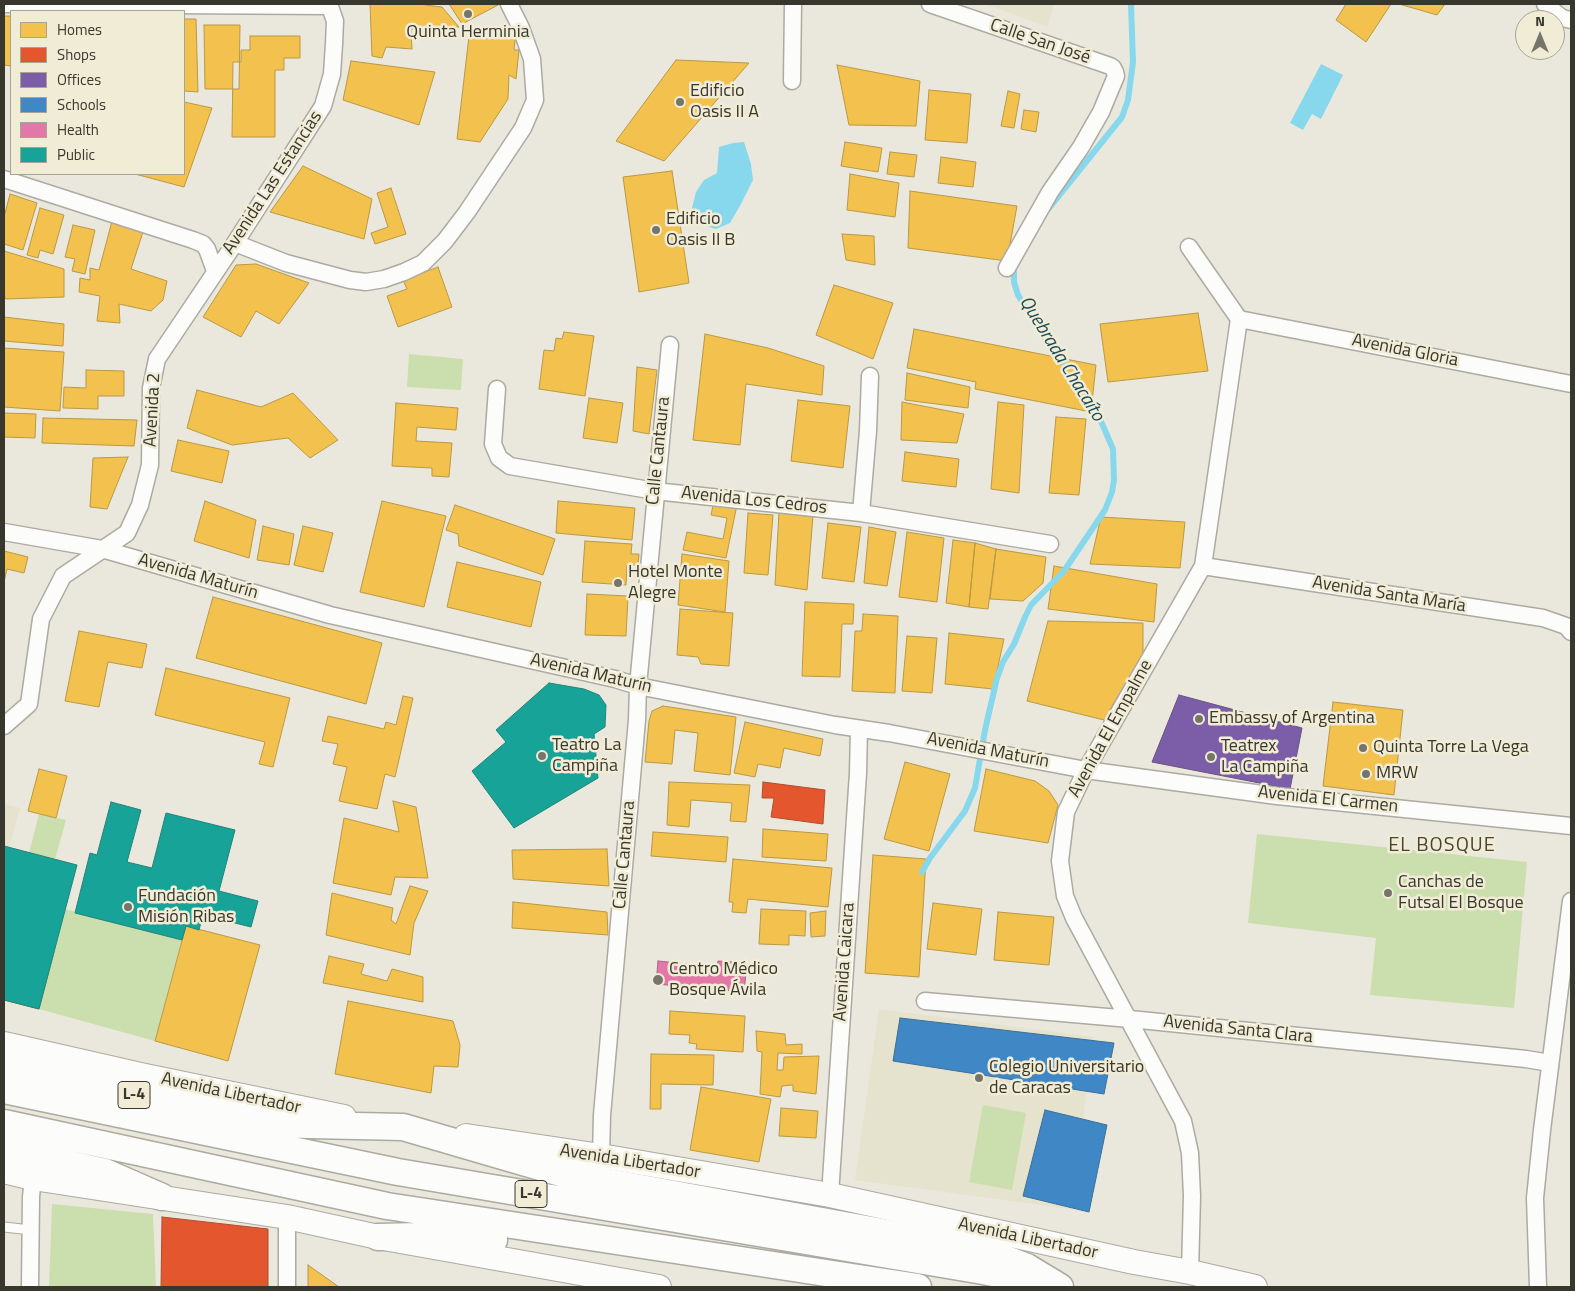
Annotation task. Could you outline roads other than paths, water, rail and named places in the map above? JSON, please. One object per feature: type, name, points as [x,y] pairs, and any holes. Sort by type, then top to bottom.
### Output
[{"type":"main road","name":"Avenida Libertador","points":[[4,1044],[310,1111],[402,1127],[601,1156],[830,1195],[1160,1277],[1250,1287]]},
{"type":"main road","name":"L-4","points":[[4,1065],[264,1124],[402,1127],[564,1174],[940,1242],[992,1254],[1027,1267],[1062,1287]]},
{"type":"main road","name":"L-4","points":[[4,1090],[398,1172],[983,1271],[1062,1287]]},
{"type":"main road","name":"L-4","points":[[4,1123],[387,1206],[918,1287]]},
{"type":"main road","points":[[4,1149],[105,1172],[162,1197]]},
{"type":"main road","points":[[4,1171],[33,1178],[287,1217],[378,1237],[646,1286]]},
{"type":"main road","points":[[378,1237],[458,1235],[816,1287]]},
{"type":"street","points":[[4,4],[330,5]]},
{"type":"street","points":[[235,243],[286,263],[350,280],[366,282],[384,279],[423,263],[445,241],[467,212],[523,128],[534,100],[532,59],[521,28],[509,4]]},
{"type":"street","points":[[792,81],[793,4]]},
{"type":"street","name":"Calle San José","points":[[930,4],[1110,66],[1113,68],[1116,76],[1101,112],[1081,147],[1050,192],[1007,268]]},
{"type":"street","points":[[1545,4],[1562,18],[1571,20]]},
{"type":"street","name":"Avenida Las Estancias","points":[[215,271],[323,106],[333,67],[335,21],[330,5]]},
{"type":"street","points":[[4,179],[203,244],[208,249],[215,271]]},
{"type":"street","points":[[1189,247],[1239,319]]},
{"type":"street","name":"Avenida 2","points":[[4,726],[29,704],[41,619],[63,576],[127,533],[140,505],[150,465],[152,429],[150,388],[157,359],[215,271]]},
{"type":"street","name":"Avenida Gloria","points":[[1239,319],[1571,384]]},
{"type":"street","name":"Avenida El Empalme","points":[[1190,1280],[1192,1196],[1190,1153],[1183,1120],[1074,918],[1065,896],[1060,861],[1066,812],[1086,770],[1203,566],[1239,319]]},
{"type":"street","name":"Calle Cantaura","points":[[601,1156],[602,1115],[637,720],[638,686],[670,344]]},
{"type":"street","points":[[860,513],[868,431],[870,376]]},
{"type":"street","name":"Avenida Los Cedros","points":[[497,389],[493,444],[499,458],[510,466],[655,491],[860,513],[1050,544]]},
{"type":"street","name":"Avenida Maturín","points":[[4,532],[102,549],[330,615],[615,679],[638,686],[859,730],[889,733],[1086,770]]},
{"type":"street","name":"Avenida Santa María","points":[[1203,566],[1543,618],[1566,626],[1571,632]]},
{"type":"street","name":"Avenida Caicara","points":[[830,1195],[858,772],[859,730]]},
{"type":"street","name":"Avenida El Carmen","points":[[1086,770],[1571,826]]},
{"type":"street","points":[[1538,1287],[1535,1198],[1571,901]]},
{"type":"street","name":"Avenida Santa Clara","points":[[925,1001],[1130,1019],[1550,1063]]},
{"type":"street","points":[[30,1287],[30,1230],[33,1178]]},
{"type":"street","points":[[287,1217],[287,1287]]},
{"type":"lane","points":[[4,1227],[30,1230]]},
{"type":"water","points":[[1321,64],[1343,75],[1321,119],[1312,114],[1303,130],[1290,123]]},
{"type":"water","points":[[744,142],[751,164],[753,180],[741,204],[730,223],[716,229],[699,224],[692,208],[696,192],[704,180],[717,173],[719,147]]},
{"type":"waterway","name":"Quebrada Chacaíto","points":[[1049,208],[1122,117],[1128,100],[1133,62],[1131,4]]},
{"type":"waterway","name":"Quebrada Chacaíto","points":[[1014,266],[1014,282],[1018,295],[1040,332],[1064,364]]},
{"type":"waterway","name":"Quebrada Chacaíto","points":[[922,872],[930,858],[965,811],[975,788],[985,730],[997,678],[1025,617],[1031,605],[1064,571],[1105,510],[1112,492],[1114,480],[1113,449],[1100,419],[1088,399]]},
{"type":"place","name":"Quinta Herminia","points":[[468,14]]},
{"type":"place","name":"Edificio Oasis II A","points":[[680,102]]},
{"type":"place","name":"Edificio Oasis II B","points":[[656,230]]},
{"type":"place","name":"Hotel Monte Alegre","points":[[618,583]]},
{"type":"place","name":"Embassy of Argentina","points":[[1199,719]]},
{"type":"place","name":"Quinta Torre La Vega","points":[[1363,748]]},
{"type":"place","name":"Teatro La Campiña","points":[[542,756]]},
{"type":"place","name":"Teatrex La Campiña","points":[[1211,757]]},
{"type":"place","name":"MRW","points":[[1366,774]]},
{"type":"place","name":"Canchas de Futsal El Bosque","points":[[1388,893]]},
{"type":"place","name":"Fundación Misión Ribas","points":[[128,907]]},
{"type":"place","name":"Centro Médico Bosque Ávila","points":[[658,980]]},
{"type":"place","name":"Colegio Universitario de Caracas","points":[[979,1078]]},
{"type":"district","name":"EL BOSQUE","points":[[1442,846]]}]
